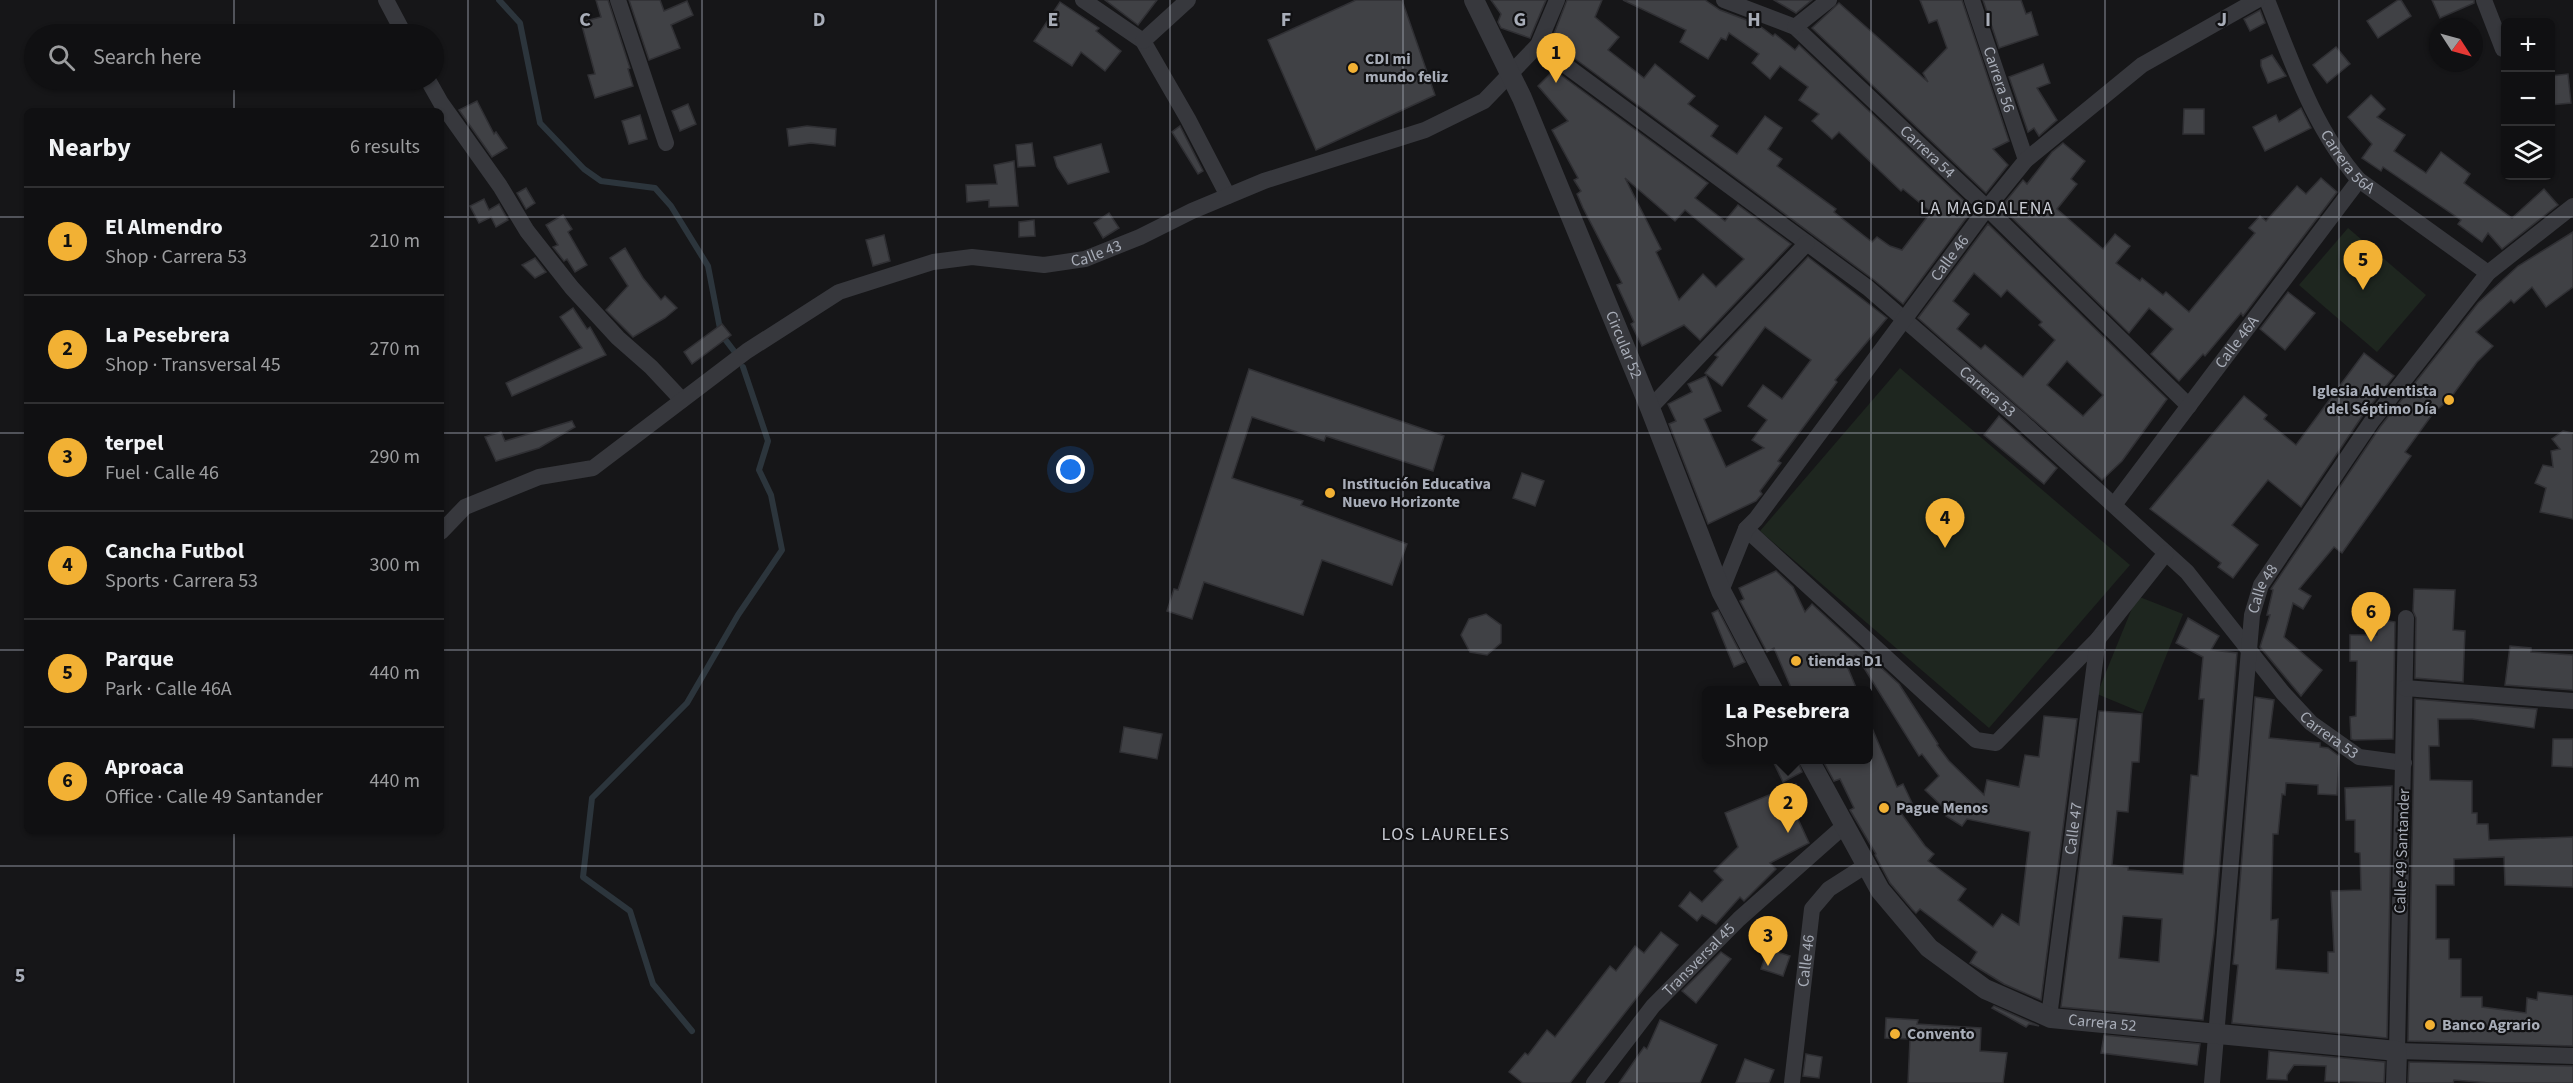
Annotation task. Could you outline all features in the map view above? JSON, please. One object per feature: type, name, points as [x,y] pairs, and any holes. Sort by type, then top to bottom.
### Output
[{"type":"street","points":[[386,0],[399,24]]},
{"type":"street","points":[[618,0],[666,143]]},
{"type":"street","points":[[1083,0],[1143,41],[1188,119],[1228,196]]},
{"type":"street","points":[[1143,41],[1188,0]]},
{"type":"street","name":"Circular 52","points":[[1474,0],[1510,73],[1650,408],[1721,591],[1771,686]]},
{"type":"street","points":[[1538,45],[1557,0]]},
{"type":"street","name":"Carrera 54","points":[[1724,0],[1795,27],[1987,208],[2189,406]]},
{"type":"street","points":[[1795,27],[1828,0]]},
{"type":"street","name":"Carrera 56","points":[[1972,0],[2026,160]]},
{"type":"street","name":"Calle 46","points":[[1721,591],[1746,529],[1756,519],[1987,208],[2026,160],[2142,65],[2258,0]]},
{"type":"street","name":"Carrera 56A","points":[[2267,0],[2312,110],[2350,170],[2359,180],[2488,273]]},
{"type":"street","points":[[2484,0],[2501,42]]},
{"type":"street","name":"Calle 43","points":[[444,529],[465,507],[538,477],[594,468],[764,339],[839,292],[933,262],[972,257],[1044,265],[1085,259],[1140,237],[1192,211],[1264,181],[1425,130],[1484,100],[1538,45]]},
{"type":"street","name":"Carrera 53","points":[[1538,45],[1868,288],[2020,420],[2187,572],[2283,693],[2311,723],[2359,757],[2404,763]]},
{"type":"street","points":[[434,90],[500,186],[527,231],[572,288],[618,338],[651,367],[682,400]]},
{"type":"street","name":"Calle 46A","points":[[2114,505],[2359,180]]},
{"type":"street","name":"Calle 48","points":[[2212,1083],[2252,615],[2261,585],[2372,422],[2488,273],[2573,206]]},
{"type":"street","points":[[1650,408],[1807,243]]},
{"type":"street","points":[[1746,529],[1976,740],[1996,743],[2098,639],[2166,553]]},
{"type":"street","name":"Calle 49 Santander","points":[[2396,1083],[2406,618]]},
{"type":"street","name":"Calle 47","points":[[2049,1017],[2098,639]]},
{"type":"street","points":[[2405,688],[2573,701]]},
{"type":"street","points":[[1812,764],[1865,866]]},
{"type":"street","name":"Transversal 45","points":[[1594,1083],[1653,1006],[1739,919],[1844,826]]},
{"type":"street","name":"Calle 46","points":[[1792,1083],[1812,909],[1829,889],[1865,866]]},
{"type":"street","name":"Carrera 52","points":[[1865,866],[1880,890],[1929,948],[1985,989],[2049,1017],[2397,1051]]},
{"type":"street","points":[[2397,1051],[2573,1056]]},
{"type":"shaded area","points":[[2348,228],[2426,295],[2377,352],[2299,285]]},
{"type":"shaded area","points":[[1900,368],[2130,565],[1989,728],[1760,531]]},
{"type":"shaded area","points":[[2137,596],[2183,614],[2143,713],[2097,694]]},
{"type":"building","points":[[596,0],[608,0],[630,68],[628,69],[633,86],[595,98],[588,75],[595,74],[581,22],[601,17]]},
{"type":"building","points":[[629,0],[660,0],[664,11],[687,1],[693,15],[671,25],[680,48],[649,60]]},
{"type":"building","points":[[1105,0],[1157,0],[1138,25]]},
{"type":"building","name":"CDI mi mundo feliz","points":[[1356,0],[1402,0],[1435,95],[1316,150],[1268,40]]},
{"type":"building","points":[[1491,0],[1546,0],[1530,38],[1501,28],[1498,22],[1501,14]]},
{"type":"building","points":[[1567,0],[1602,0],[1595,17],[1619,37],[1608,50],[1644,78],[1655,64],[1695,96],[1688,104],[1718,126],[1711,136],[1737,154],[1765,116],[1782,128],[1768,149],[1782,159],[1777,166],[1836,209],[1834,212],[1872,242],[1877,237],[1890,246],[1902,250],[1931,212],[1903,189],[1901,191],[1839,132],[1832,139],[1812,121],[1819,114],[1799,100],[1808,87],[1780,66],[1770,79],[1752,63],[1759,54],[1729,33],[1726,40],[1721,38],[1708,59],[1680,42],[1686,30],[1623,0],[1705,0],[1720,10],[1757,24],[1773,36],[1775,34],[1795,50],[1799,45],[1973,209],[1903,304],[1874,280],[1570,55],[1552,39]]},
{"type":"building","points":[[1774,0],[1812,0],[1796,13]]},
{"type":"building","points":[[1920,0],[1962,0],[2009,141],[1993,149],[2008,165],[1986,193],[1812,28],[1839,3],[1928,82],[1923,73],[1947,48],[1937,20],[1929,23]]},
{"type":"building","points":[[1983,0],[2021,0],[2026,14],[2031,12],[2038,35],[1999,48]]},
{"type":"building","points":[[2401,0],[2411,16],[2378,38],[2367,21]]},
{"type":"building","points":[[2432,0],[2474,0],[2474,3],[2440,18]]},
{"type":"building","points":[[1060,2],[1099,28],[1096,31],[1121,51],[1105,71],[1081,52],[1072,66],[1034,41]]},
{"type":"building","points":[[2260,10],[2265,23],[2250,31],[2244,19]]},
{"type":"building","points":[[2336,47],[2350,64],[2327,83],[2313,65]]},
{"type":"building","points":[[2272,55],[2286,76],[2268,83],[2261,60]]},
{"type":"building","points":[[2043,64],[2050,83],[2037,88],[2057,120],[2039,136],[2034,128],[2028,132],[2009,77]]},
{"type":"building","points":[[1554,70],[1708,183],[1695,198],[1725,221],[1738,205],[1791,244],[1700,340],[1684,325],[1642,346],[1631,324],[1634,322],[1617,285],[1622,283],[1583,208],[1577,194],[1581,191],[1574,180],[1578,178],[1552,130],[1568,121],[1538,86]],"holes":[[[1625,178],[1675,221],[1685,210],[1744,259],[1716,287],[1703,274],[1679,300],[1656,252],[1661,249]]]},
{"type":"building","points":[[2568,74],[2571,103],[2555,105],[2555,75]]},
{"type":"building","points":[[2371,95],[2385,109],[2377,117],[2405,135],[2394,151],[2426,173],[2441,152],[2470,174],[2464,183],[2512,218],[2544,189],[2558,205],[2502,249],[2488,233],[2482,242],[2458,224],[2461,220],[2383,167],[2381,171],[2362,158],[2372,144],[2348,117]]},
{"type":"building","points":[[477,101],[494,134],[496,132],[507,148],[492,157],[459,110]]},
{"type":"building","points":[[688,104],[696,124],[680,131],[672,111]]},
{"type":"building","points":[[2301,108],[2311,128],[2265,151],[2253,127],[2276,115],[2279,122]]},
{"type":"building","points":[[2184,109],[2204,109],[2204,134],[2183,134]]},
{"type":"building","points":[[640,115],[647,139],[629,144],[622,121]]},
{"type":"building","points":[[807,126],[836,129],[835,146],[811,143],[789,146],[787,129]]},
{"type":"building","points":[[1180,126],[1203,171],[1198,174],[1172,132]]},
{"type":"building","points":[[1032,143],[1035,166],[1018,167],[1016,145]]},
{"type":"building","points":[[2063,143],[2085,161],[2071,179],[2077,184],[2057,209],[2103,249],[2115,234],[2130,246],[2116,263],[2140,281],[2142,278],[2163,295],[2166,292],[2189,312],[2255,233],[2249,228],[2260,216],[2266,221],[2297,186],[2306,194],[2321,178],[2337,192],[2243,316],[2241,313],[2205,356],[2203,354],[2179,381],[2151,354],[2173,329],[2149,308],[2129,333],[2001,207],[2023,180],[2027,184],[2052,152]]},
{"type":"building","points":[[1101,144],[1109,172],[1068,184],[1057,167],[1054,157]]},
{"type":"building","points":[[1014,161],[1018,206],[989,207],[989,200],[967,202],[966,185],[997,184],[994,165]]},
{"type":"building","points":[[526,188],[535,203],[526,209],[517,193]]},
{"type":"building","points":[[484,199],[489,210],[499,204],[508,220],[496,227],[491,217],[479,223],[470,206]]},
{"type":"building","points":[[1109,213],[1119,228],[1103,238],[1094,223]]},
{"type":"building","points":[[563,215],[572,229],[568,232],[587,265],[575,272],[567,259],[564,261],[553,247],[558,245],[546,225]]},
{"type":"building","points":[[1034,220],[1035,236],[1019,237],[1019,222]]},
{"type":"building","points":[[1988,224],[2167,399],[2122,461],[2102,480],[1918,318]],"holes":[[[1974,273],[2001,297],[2007,290],[2042,322],[2039,325],[2055,340],[2023,377],[1985,345],[1981,349],[1957,329],[1969,314],[1953,301]],[[2067,361],[2103,395],[2083,416],[2047,385]]]},
{"type":"building","points":[[2573,232],[2573,287],[2546,307],[2532,287],[2514,303],[2511,300],[2476,332],[2493,346],[2477,362],[2449,400],[2434,412],[2405,452],[2411,456],[2342,553],[2334,547],[2299,589],[2311,596],[2303,609],[2293,603],[2284,637],[2322,670],[2301,696],[2260,647],[2270,615],[2267,615],[2273,590],[2271,589],[2380,427],[2478,303],[2518,266]]},
{"type":"building","points":[[884,235],[890,261],[873,266],[866,240]]},
{"type":"building","points":[[625,248],[643,278],[661,300],[665,296],[677,308],[633,337],[606,310],[628,286],[610,258]]},
{"type":"building","points":[[1808,257],[1887,318],[1835,380],[1837,382],[1778,461],[1781,463],[1760,491],[1762,494],[1756,501],[1708,524],[1669,424],[1676,421],[1668,404],[1692,392],[1688,384],[1706,376],[1721,411],[1704,419],[1726,467],[1764,448],[1752,440],[1767,420],[1748,406],[1763,385],[1782,399],[1811,360],[1765,327],[1722,386],[1705,373],[1718,357],[1715,355]]},
{"type":"building","points":[[535,258],[546,272],[535,278],[522,265]]},
{"type":"building","points":[[2288,292],[2315,313],[2285,350],[2260,329]]},
{"type":"building","points":[[573,308],[587,329],[590,327],[606,355],[512,396],[506,383],[582,348],[560,317]]},
{"type":"building","points":[[722,324],[731,335],[692,364],[684,352]]},
{"type":"building","points":[[2364,353],[2394,376],[2363,415],[2301,507],[2268,480],[2232,525],[2258,545],[2233,578],[2218,567],[2221,563],[2150,509],[2244,396],[2267,415],[2264,419],[2296,445]]},
{"type":"building","points":[[1249,369],[1444,436],[1433,471],[1326,436],[1324,441],[1252,417],[1232,478],[1303,501],[1301,505],[1407,544],[1392,585],[1322,560],[1303,615],[1204,582],[1192,619],[1167,611],[1174,589],[1178,590]]},
{"type":"building","points":[[1999,416],[2057,468],[2044,484],[1984,435]]},
{"type":"building","points":[[572,421],[575,427],[539,448],[496,461],[485,437],[501,432],[505,441]]},
{"type":"building","points":[[2563,431],[2573,433],[2573,519],[2540,512],[2546,488],[2535,483],[2543,465],[2553,467],[2551,451],[2560,449],[2552,439]]},
{"type":"building","points":[[1522,473],[1544,481],[1535,506],[1513,498]]},
{"type":"building","points":[[1776,571],[1793,587],[1805,612],[1812,604],[1899,684],[1949,761],[1984,795],[1987,780],[2019,787],[2025,755],[2039,757],[2044,716],[2077,719],[2041,1000],[2004,984],[1970,963],[1977,952],[1920,909],[1916,913],[1912,909],[1890,883],[1850,810],[1854,808],[1840,779],[1834,781],[1825,764],[1873,764],[1873,730],[1897,787],[1903,784],[1912,803],[1898,809],[1925,846],[1934,854],[1928,861],[1966,889],[1958,900],[1993,927],[2002,914],[2019,925],[2030,832],[1967,819],[1962,826],[1946,816],[1948,812],[1925,790],[1939,776],[1922,754],[1919,756],[1856,655],[1845,661],[1855,686],[1790,686],[1774,648],[1767,652],[1740,601],[1744,599],[1739,588]]},
{"type":"building","points":[[2414,589],[2455,590],[2453,630],[2465,631],[2463,682],[2415,678]]},
{"type":"building","points":[[1718,610],[1745,662],[1734,667],[1712,613]]},
{"type":"building","points":[[1486,614],[1501,625],[1501,643],[1487,655],[1470,652],[1461,635],[1469,619]]},
{"type":"building","points":[[2188,618],[2219,636],[2211,650],[2237,653],[2214,934],[2203,1020],[2061,1007],[2099,711],[2142,714],[2139,762],[2132,762],[2128,812],[2117,811],[2112,865],[2128,867],[2128,870],[2183,874],[2191,775],[2198,776],[2204,699],[2199,699],[2203,657],[2176,643]],"holes":[[[2123,916],[2162,919],[2159,962],[2119,958]]]},
{"type":"building","points":[[2379,619],[2395,622],[2393,739],[2354,740],[2351,739],[2350,717],[2356,716],[2357,661],[2350,661],[2350,635],[2377,635]]},
{"type":"building","points":[[2510,646],[2531,648],[2531,652],[2573,655],[2573,690],[2505,685]]},
{"type":"building","points":[[2255,697],[2274,700],[2269,738],[2320,743],[2320,747],[2328,748],[2339,756],[2337,795],[2318,794],[2318,785],[2286,783],[2285,795],[2282,794],[2278,834],[2273,834],[2271,920],[2278,919],[2276,969],[2328,973],[2328,952],[2334,952],[2331,891],[2361,890],[2360,853],[2355,852],[2355,820],[2346,820],[2345,788],[2392,786],[2387,1038],[2232,1023],[2238,965],[2233,964]]},
{"type":"building","points":[[2415,699],[2537,709],[2534,728],[2472,719],[2438,719],[2439,746],[2429,746],[2430,780],[2472,781],[2472,813],[2477,813],[2477,824],[2488,824],[2489,840],[2573,837],[2573,887],[2505,885],[2504,857],[2454,859],[2454,885],[2436,885],[2436,939],[2449,939],[2449,959],[2461,959],[2461,997],[2482,997],[2482,1007],[2526,1013],[2527,998],[2537,1000],[2538,992],[2573,996],[2573,1046],[2408,1041]]},
{"type":"building","points":[[1124,727],[1162,734],[1157,759],[1120,752]]},
{"type":"building","points":[[2553,739],[2573,739],[2573,767],[2552,766]]},
{"type":"building","points":[[1774,764],[1799,764],[1802,772],[1783,782]]},
{"type":"building","points":[[1796,784],[1803,801],[1792,806],[1809,843],[1770,863],[1776,869],[1744,901],[1740,897],[1716,924],[1702,915],[1697,921],[1679,906],[1690,892],[1702,902],[1723,880],[1714,871],[1738,847],[1725,813]]},
{"type":"building","points":[[1661,932],[1678,945],[1570,1083],[1523,1083],[1509,1072],[1525,1053],[1528,1055],[1547,1030],[1555,1037],[1610,966],[1616,971],[1635,946],[1644,953]]},
{"type":"building","points":[[1768,949],[1790,956],[1783,976],[1761,969]]},
{"type":"building","points":[[1721,952],[1731,959],[1696,1003],[1682,991]]},
{"type":"building","points":[[1994,1006],[2039,1026],[2029,1024],[2026,1027],[1992,1008]]},
{"type":"building","points":[[1886,1018],[1918,1020],[1917,1024],[1981,1028],[1980,1051],[2007,1053],[2003,1083],[1908,1083],[1910,1039],[1885,1038]]},
{"type":"building","points":[[1660,1020],[1717,1045],[1700,1083],[1619,1083],[1644,1047],[1647,1049]]},
{"type":"building","points":[[2104,1035],[2200,1044],[2197,1065],[2101,1053]]},
{"type":"building","points":[[2269,1051],[2385,1062],[2384,1083],[2325,1081],[2326,1066],[2294,1065],[2287,1075],[2287,1080],[2267,1079]]},
{"type":"building","points":[[1806,1054],[1822,1057],[1819,1078],[1803,1076]]},
{"type":"building","points":[[1745,1059],[1774,1070],[1769,1083],[1736,1083]]},
{"type":"building","points":[[2409,1062],[2573,1066],[2573,1083],[2490,1083],[2454,1080],[2453,1083],[2408,1083]]},
{"type":"waterway","points":[[499,0],[520,23],[540,123],[584,169],[601,181],[655,188],[671,206],[708,266],[721,334],[734,351]]},
{"type":"waterway","points":[[692,1031],[653,984],[630,911],[583,877],[592,798],[687,703],[738,615],[782,550],[771,495],[759,470],[768,441],[743,367]]},
{"type":"place","name":"CDI mi mundo feliz","points":[[1353,68]]},
{"type":"place","name":"El Almendro","points":[[1556,83]]},
{"type":"place","name":"Parque","points":[[2363,290]]},
{"type":"place","name":"Iglesia Adventista del Séptimo Día","points":[[2449,400]]},
{"type":"place","name":"Institución Educativa Nuevo Horizonte","points":[[1330,493]]},
{"type":"place","name":"Cancha Futbol","points":[[1945,548]]},
{"type":"place","name":"Aproaca","points":[[2371,642]]},
{"type":"place","name":"tiendas D1","points":[[1796,661]]},
{"type":"place","name":"Pague Menos","points":[[1884,808]]},
{"type":"place","name":"La Pesebrera","points":[[1788,833]]},
{"type":"place","name":"terpel","points":[[1768,966]]},
{"type":"place","name":"Banco Agrario","points":[[2430,1025]]},
{"type":"place","name":"Convento","points":[[1895,1034]]},
{"type":"district","name":"LA MAGDALENA","points":[[1987,208]]},
{"type":"district","name":"LOS LAURELES","points":[[1446,834]]}]
